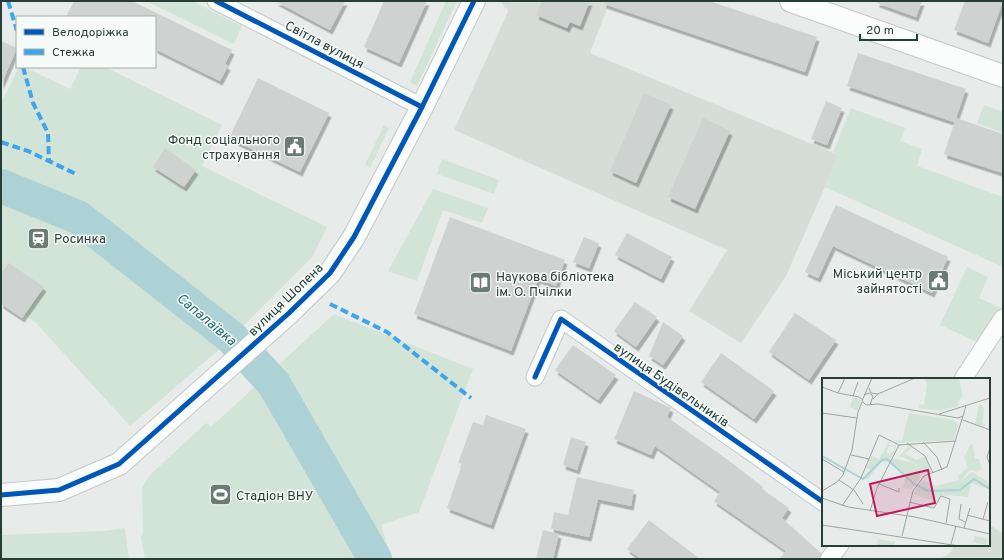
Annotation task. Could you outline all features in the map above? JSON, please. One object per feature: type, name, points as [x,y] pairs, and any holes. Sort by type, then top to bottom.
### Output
[{"type":"street","name":"Світла вулиця","points":[[216,1],[422,107]]},
{"type":"street","name":"вулиця Шопена","points":[[1,495],[59,490],[119,464],[289,312],[330,273],[354,237],[422,107],[474,1]]},
{"type":"street","points":[[791,1],[1003,76]]},
{"type":"street","points":[[964,378],[1003,318]]},
{"type":"street","name":"вулиця Будівельників","points":[[535,377],[561,319],[822,501]]},
{"type":"street","points":[[829,559],[839,546]]},
{"type":"shaded area","points":[[501,1],[610,1],[590,53],[839,155],[786,276],[741,343],[689,311],[727,250],[454,130],[507,14],[508,9],[505,8]]},
{"type":"shaded area","points":[[990,526],[1003,533],[1003,559],[941,559],[952,551],[954,546],[990,546]]},
{"type":"green space","points":[[146,1],[192,1],[242,26],[234,44]]},
{"type":"green space","points":[[446,1],[457,1],[417,86],[410,82]]},
{"type":"green space","points":[[18,68],[26,68],[70,89],[80,68],[107,68],[222,125],[202,166],[327,227],[312,257],[221,348],[130,426],[36,323],[1,297],[1,103]]},
{"type":"green space","points":[[984,105],[1003,112],[1003,133],[977,123]]},
{"type":"green space","points":[[851,108],[905,128],[900,141],[922,149],[917,166],[1003,197],[1003,267],[825,187],[839,155],[833,152]]},
{"type":"green space","points":[[384,125],[389,128],[370,168],[365,165]]},
{"type":"green space","points":[[442,159],[499,180],[494,194],[437,174]]},
{"type":"green space","points":[[433,189],[488,208],[482,223],[443,210],[417,281],[388,271]]},
{"type":"green space","points":[[967,267],[988,277],[979,298],[1003,309],[983,345],[940,325]]},
{"type":"green space","points":[[334,314],[473,369],[419,512],[381,525],[392,559],[145,559],[141,538],[143,533],[142,487],[151,474],[206,423],[211,427]]},
{"type":"green space","points":[[125,528],[129,559],[1,559],[1,535],[104,531]]},
{"type":"building","points":[[74,1],[132,1],[232,50],[225,64],[228,66],[220,81],[156,49],[156,16],[66,16]]},
{"type":"building","points":[[275,1],[345,1],[330,30]]},
{"type":"building","points":[[384,1],[427,1],[399,63],[364,47]]},
{"type":"building","points":[[542,1],[590,1],[580,26],[570,22],[567,28],[536,15]]},
{"type":"building","points":[[604,1],[709,1],[817,37],[805,72],[604,4]]},
{"type":"building","points":[[877,1],[922,1],[916,17],[877,3]]},
{"type":"building","points":[[965,1],[1003,1],[988,43],[954,30]]},
{"type":"building","points":[[1,41],[16,48],[16,50],[1,85]]},
{"type":"building","points":[[858,53],[966,89],[956,118],[1003,134],[1003,173],[944,154],[955,121],[954,122],[847,86]]},
{"type":"building","points":[[258,78],[329,113],[300,172],[229,138]]},
{"type":"building","points":[[644,93],[671,105],[636,183],[610,171]]},
{"type":"building","points":[[826,101],[842,108],[827,145],[811,139]]},
{"type":"building","points":[[703,118],[730,131],[695,209],[668,197]]},
{"type":"building","points":[[165,148],[196,170],[184,187],[153,167]]},
{"type":"building","points":[[836,205],[948,257],[932,293],[833,246],[818,278],[805,272]]},
{"type":"building","name":"Наукова бібліотека ім. О. Пчілки","points":[[450,217],[565,260],[556,286],[538,279],[511,351],[414,314]]},
{"type":"building","points":[[627,233],[672,257],[661,279],[615,255]]},
{"type":"building","points":[[584,237],[599,243],[589,268],[573,262]]},
{"type":"building","points":[[9,263],[44,287],[22,318],[1,304],[1,273]]},
{"type":"building","points":[[635,302],[657,317],[636,347],[614,331]]},
{"type":"building","points":[[795,313],[836,340],[809,380],[769,352]]},
{"type":"building","points":[[663,322],[683,336],[663,365],[649,356]]},
{"type":"building","points":[[573,345],[616,375],[598,400],[555,370]]},
{"type":"building","points":[[721,353],[774,391],[754,419],[701,382]]},
{"type":"building","points":[[634,391],[671,408],[667,417],[728,460],[763,487],[762,489],[789,508],[782,518],[821,553],[819,559],[779,559],[786,551],[714,501],[720,492],[655,446],[651,455],[614,439]]},
{"type":"building","points":[[486,415],[526,429],[491,525],[447,508],[462,464],[458,463],[473,422],[483,425]]},
{"type":"building","points":[[571,437],[586,442],[577,470],[563,465]]},
{"type":"building","points":[[577,477],[634,490],[631,506],[598,499],[589,537],[551,529],[554,512],[568,515]]},
{"type":"building","points":[[649,520],[700,559],[641,559],[627,549]]},
{"type":"building","points":[[543,530],[559,534],[553,559],[536,559]]},
{"type":"waterway","name":"Сапалаївка","points":[[1,186],[78,217],[232,338],[274,384],[375,559]]},
{"type":"marked path","points":[[8,1],[16,28]]},
{"type":"marked path","points":[[23,68],[33,103],[48,133],[49,161]]},
{"type":"marked path","points":[[1,142],[28,151],[78,175]]},
{"type":"marked path","points":[[330,304],[387,332],[471,398]]},
{"type":"cycle path","points":[[216,1],[422,107]]},
{"type":"cycle path","points":[[1,495],[59,490],[119,464],[289,313],[330,273],[354,237],[422,107],[474,1]]},
{"type":"cycle path","points":[[535,377],[561,319],[822,501]]},
{"type":"place","name":"Фонд соціального страхування","points":[[295,146]]},
{"type":"place","name":"Росинка","points":[[38,238]]},
{"type":"place","name":"Міський центр зайнятості","points":[[938,280]]},
{"type":"place","name":"Наукова бібліотека ім. О. Пчілки","points":[[481,283]]},
{"type":"place","name":"Стадіон ВНУ","points":[[221,495]]}]
